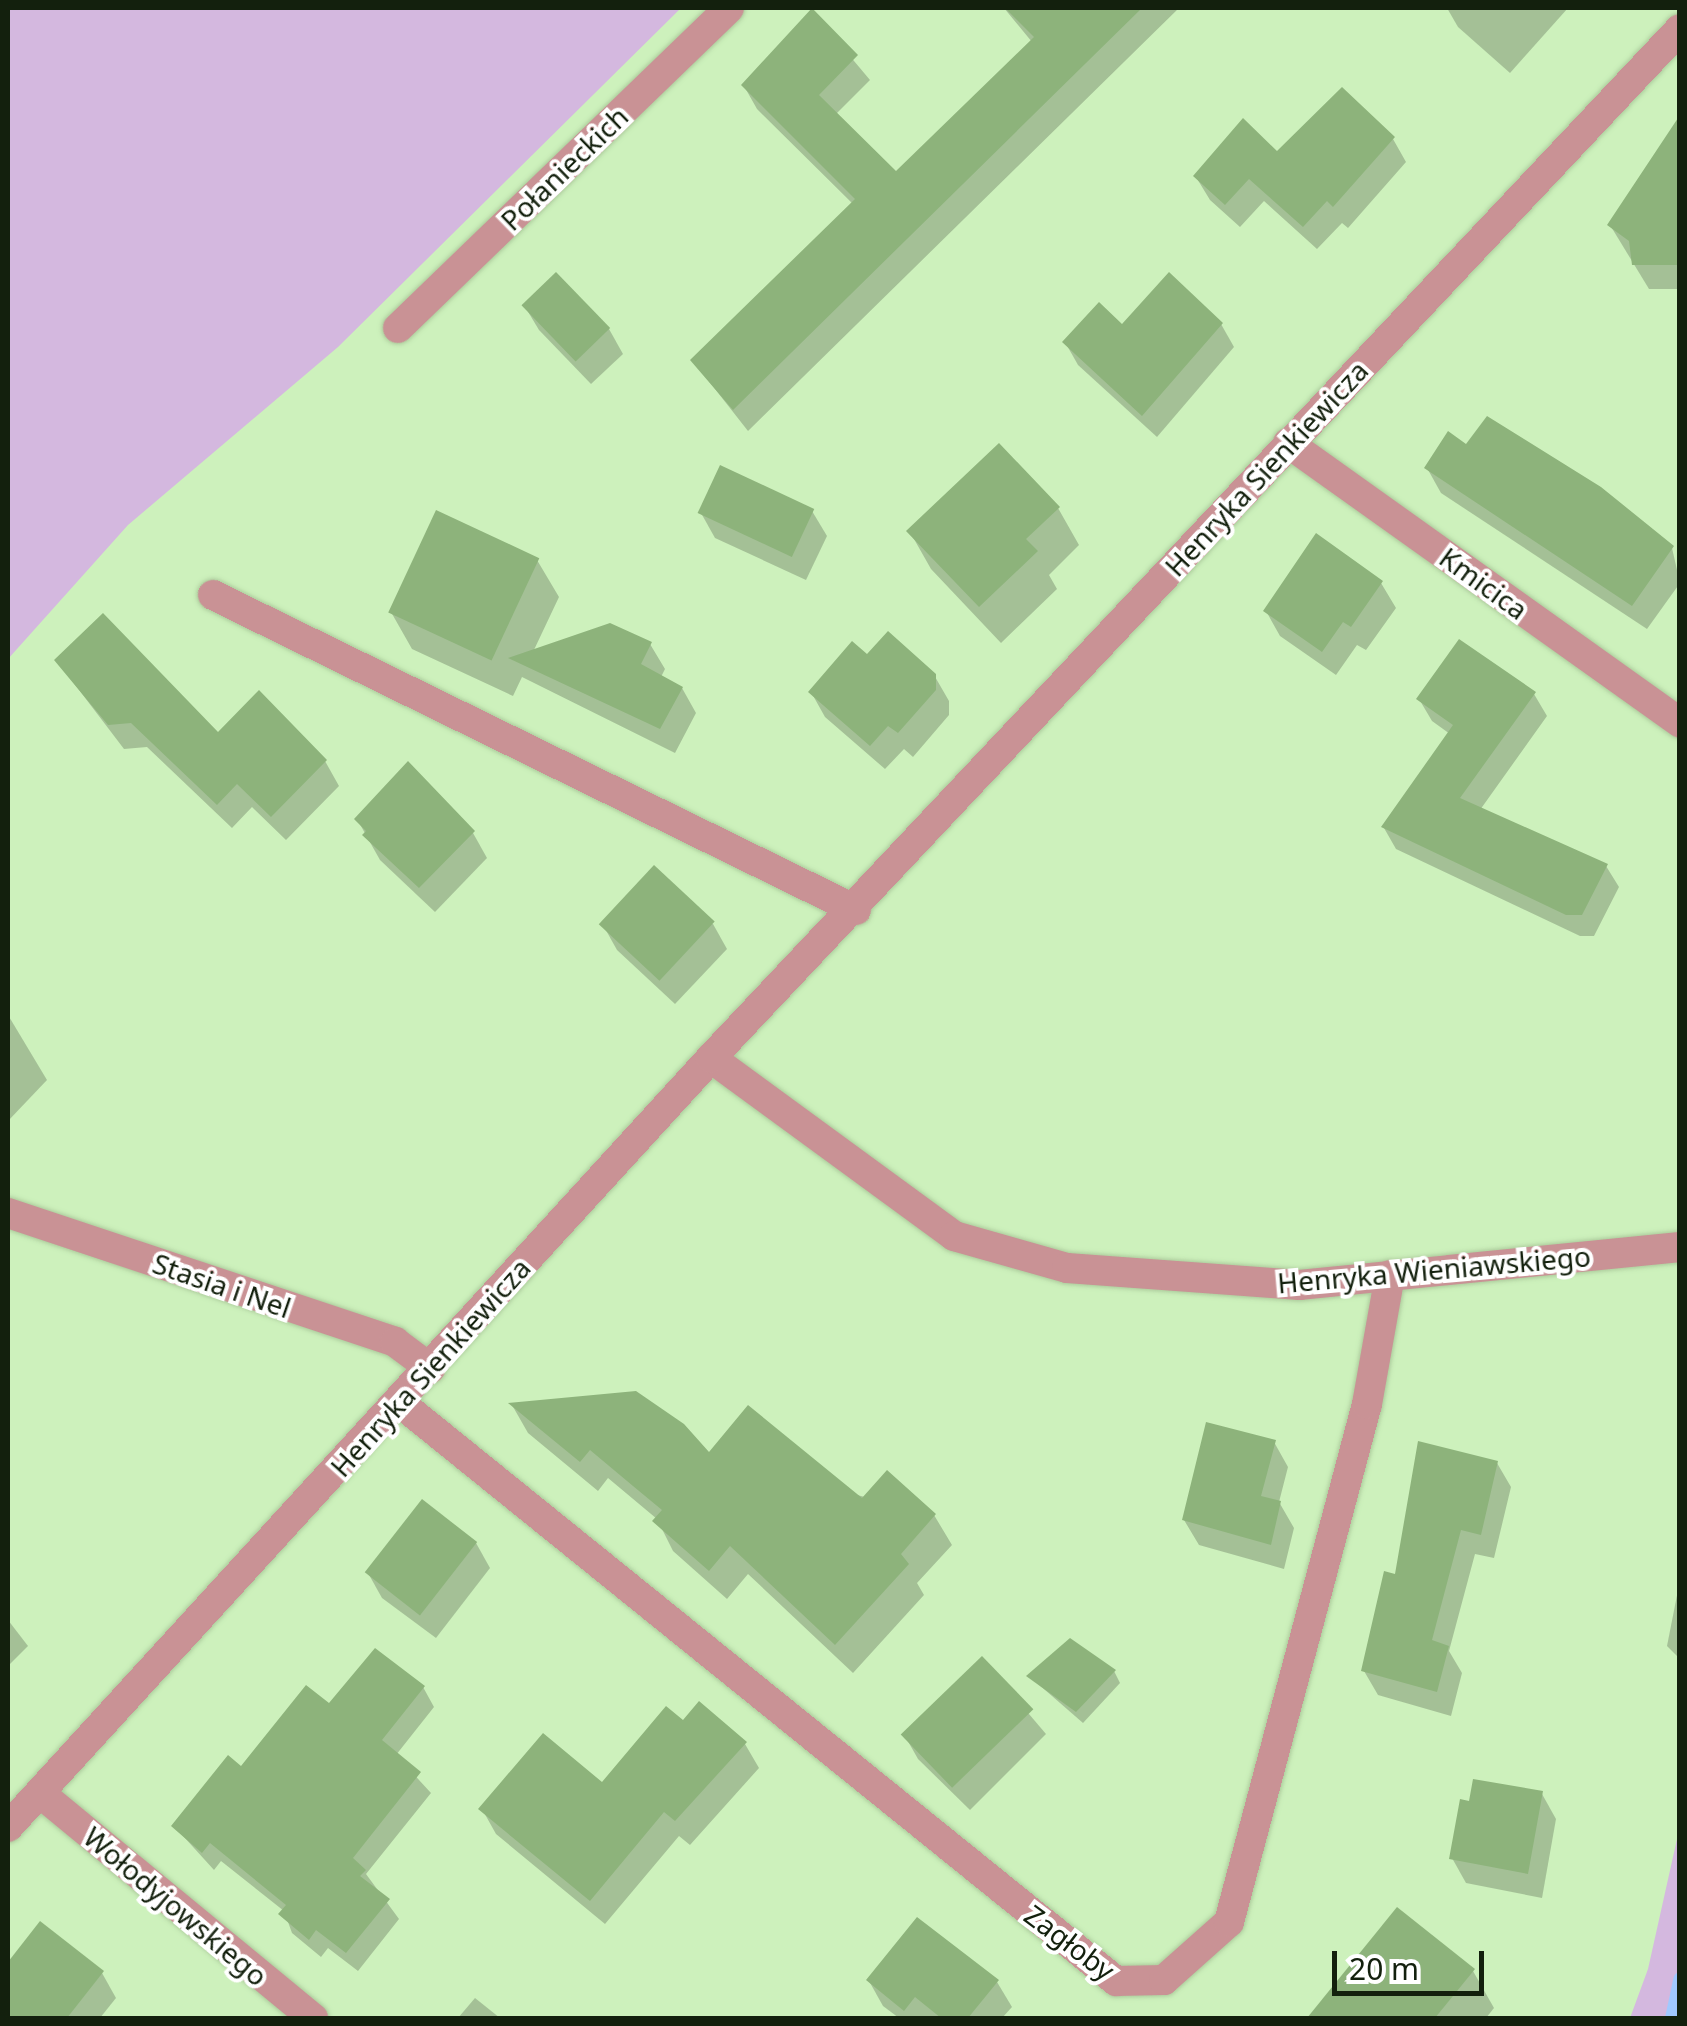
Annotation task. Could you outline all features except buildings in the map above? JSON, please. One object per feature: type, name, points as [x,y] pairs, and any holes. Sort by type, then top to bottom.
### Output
[{"type":"street","name":"Połanieckich","points":[[398,328],[728,8]]},
{"type":"street","name":"Henryka Sienkiewicza","points":[[8,1827],[712,1058],[856,910],[1288,443],[1674,44]]},
{"type":"street","name":"Kmicica","points":[[1288,443],[1680,723]]},
{"type":"street","points":[[213,594],[856,910]]},
{"type":"street","name":"Henryka Wieniawskiego","points":[[712,1058],[954,1236],[1067,1268],[1175,1279],[1299,1285],[1680,1247]]},
{"type":"street","name":"Stasia i Nel","points":[[8,1213],[395,1342],[430,1368]]},
{"type":"street","name":"Zagłoby","points":[[399,1402],[1116,1981],[1164,1980],[1229,1922],[1368,1404],[1390,1275]]},
{"type":"street","name":"Wołodyjowskiego","points":[[40,1793],[313,2018]]},
{"type":"shaded area","points":[[8,8],[681,8],[338,347],[128,525],[8,659]]},
{"type":"shaded area","points":[[1679,1830],[1679,2018],[1630,2018],[1648,1969]]},
{"type":"waterway","points":[[1672,2018],[1680,1979]]}]
